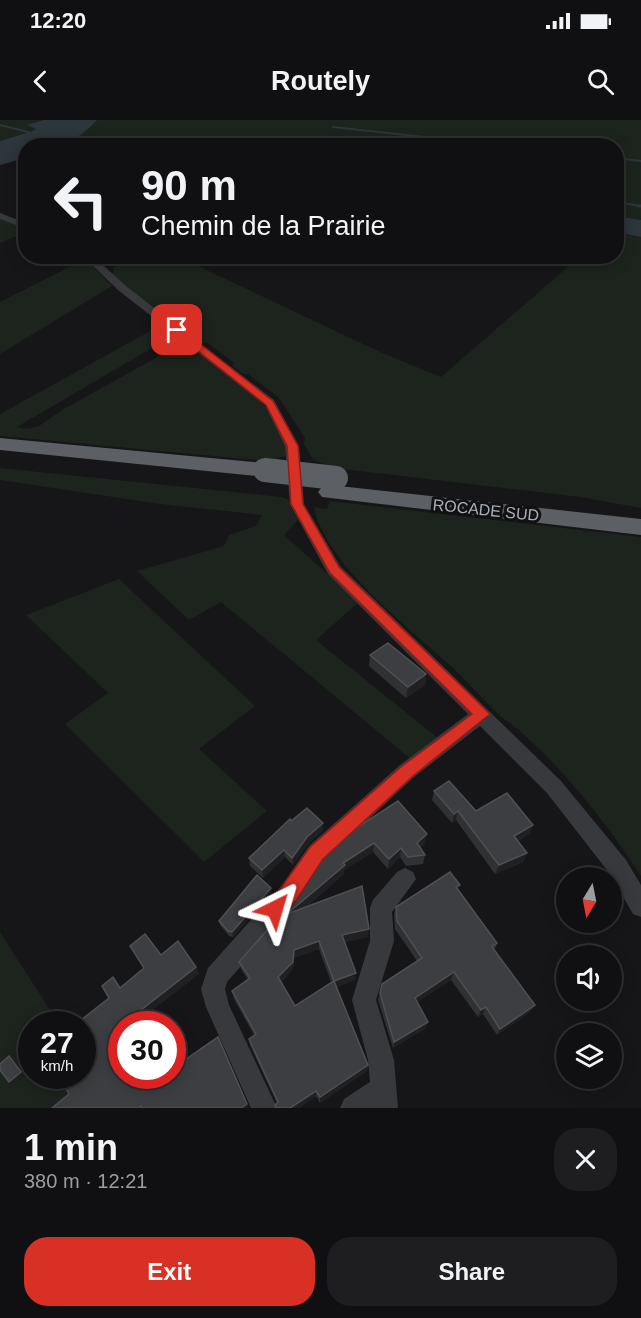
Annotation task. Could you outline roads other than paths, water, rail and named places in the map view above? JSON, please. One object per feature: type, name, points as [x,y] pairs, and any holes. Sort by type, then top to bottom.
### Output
[{"type":"highway","points":[[0,444],[333,485]]},
{"type":"highway","points":[[0,460],[264,478]]},
{"type":"highway","name":"ROCADE SUD","points":[[333,485],[552,503],[641,516]]},
{"type":"highway","name":"ROCADE SUD","points":[[333,485],[641,527]]},
{"type":"street","points":[[0,216],[18,223]]},
{"type":"street","points":[[96,264],[122,288],[270,403],[292,446],[297,504],[334,570],[554,787],[618,867],[641,906]]},
{"type":"street","points":[[264,1108],[218,1007],[213,989],[216,976],[290,892],[317,853],[407,771],[482,714]]},
{"type":"street","points":[[353,1108],[384,1098],[381,1060],[364,1000],[382,941],[381,908],[405,879]]},
{"type":"waterway","points":[[0,125],[36,134]]},
{"type":"waterway","points":[[333,127],[433,138]]},
{"type":"waterway","points":[[624,159],[641,161]]},
{"type":"waterway","points":[[624,203],[641,206],[638,206]]}]
